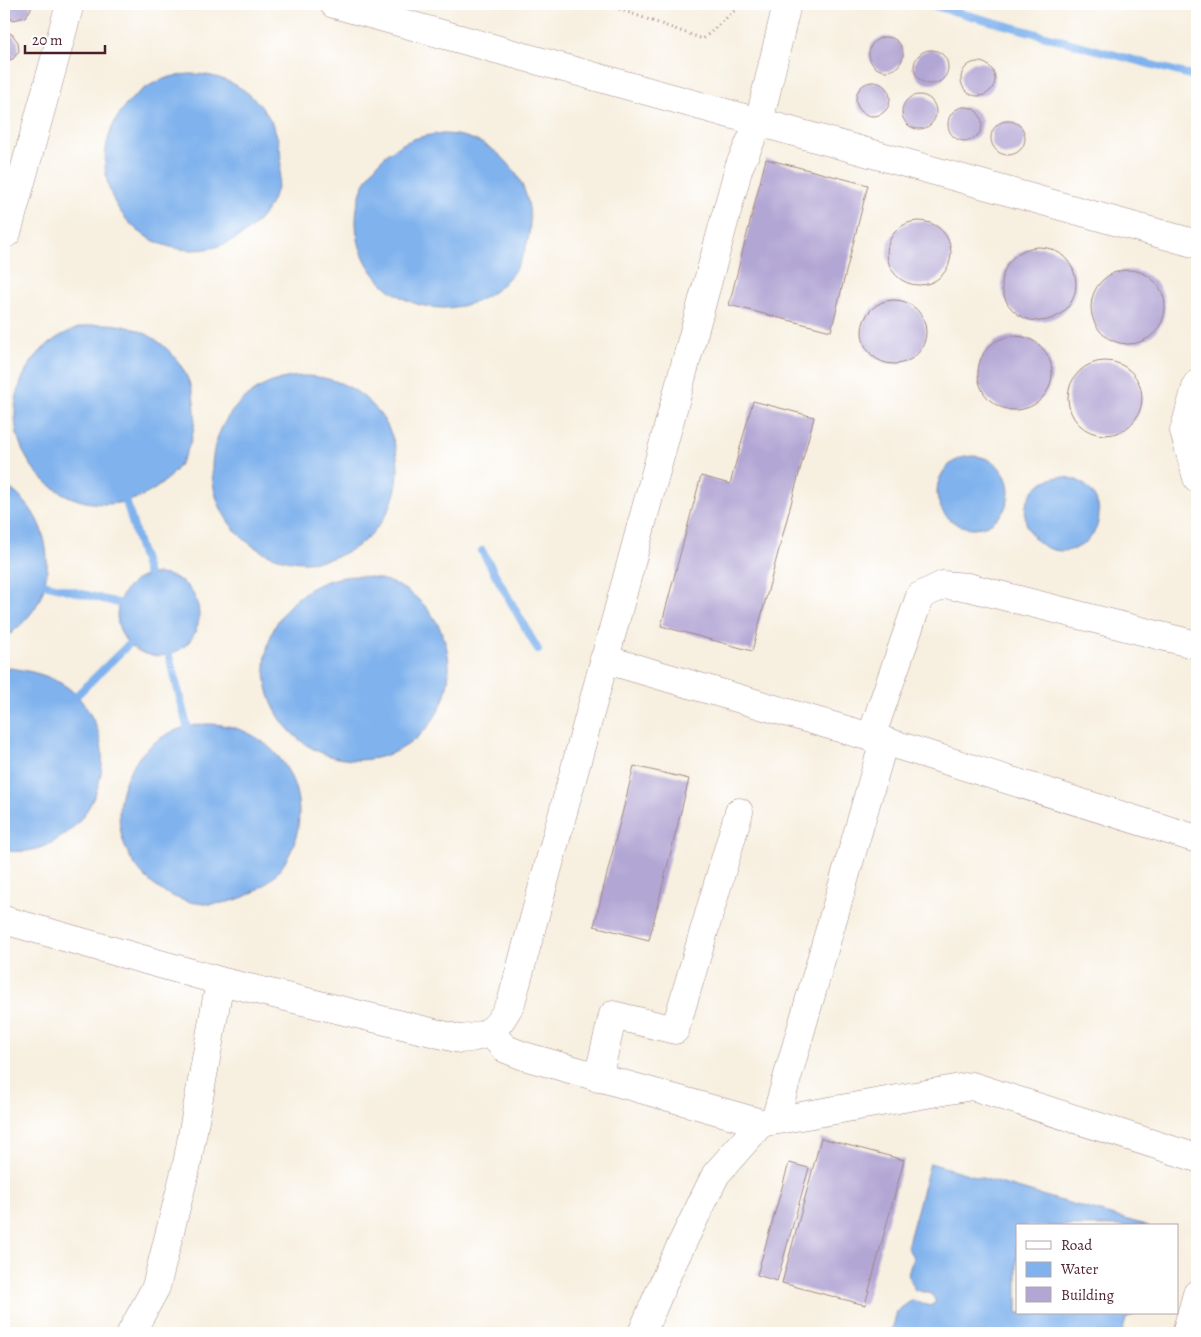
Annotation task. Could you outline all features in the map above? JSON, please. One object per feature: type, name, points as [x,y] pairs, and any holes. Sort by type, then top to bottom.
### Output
[{"type":"lane","points":[[7,233],[70,4]]},
{"type":"lane","points":[[334,4],[1197,244]]},
{"type":"lane","points":[[4,920],[220,981],[460,1039],[476,1038],[490,1033],[502,1019],[511,1003],[739,167],[759,122],[787,4]]},
{"type":"lane","points":[[1197,384],[1184,431],[1197,478]]},
{"type":"lane","points":[[642,1333],[669,1270],[716,1174],[768,1122],[877,739],[920,596],[942,585],[968,587],[1197,645]]},
{"type":"lane","points":[[604,659],[877,739],[1197,839]]},
{"type":"lane","points":[[598,1078],[613,1015],[675,1030],[739,812]]},
{"type":"lane","points":[[131,1333],[156,1287],[187,1164],[220,981]]},
{"type":"lane","points":[[490,1033],[506,1049],[524,1056],[598,1078],[768,1122],[972,1086],[1197,1158]]},
{"type":"lane","points":[[1186,1333],[1197,1294]]},
{"type":"path","points":[[605,4],[703,39],[742,4]]},
{"type":"water","points":[[184,74],[202,74],[235,84],[261,106],[271,120],[277,136],[281,162],[277,188],[271,204],[249,230],[235,240],[219,246],[202,250],[184,250],[151,240],[125,218],[115,204],[109,188],[105,171],[105,153],[115,120],[137,94],[151,84],[167,78]]},
{"type":"water","points":[[452,134],[476,140],[492,148],[505,159],[516,172],[524,188],[529,204],[529,238],[524,254],[516,270],[505,283],[492,294],[468,305],[452,308],[434,308],[418,305],[394,294],[370,270],[357,238],[356,212],[359,196],[370,172],[394,148],[426,135]]},
{"type":"water","points":[[105,324],[139,331],[162,345],[174,357],[184,372],[191,388],[195,414],[188,448],[174,471],[162,483],[147,493],[131,500],[105,504],[71,497],[48,483],[36,471],[26,456],[19,440],[15,414],[22,380],[36,357],[48,345],[63,335],[79,328]]},
{"type":"water","points":[[305,376],[323,378],[340,383],[349,387],[371,403],[387,425],[391,434],[396,451],[398,469],[396,487],[391,504],[387,513],[371,535],[349,551],[340,555],[323,560],[305,562],[287,560],[270,555],[261,551],[239,535],[223,513],[219,504],[214,487],[212,469],[214,451],[219,434],[223,425],[239,403],[261,387],[270,383],[287,378]]},
{"type":"water","points":[[973,456],[993,462],[1003,472],[1009,492],[1003,512],[993,522],[973,528],[953,522],[943,512],[937,492],[943,472],[953,462]]},
{"type":"water","points":[[1069,477],[1089,487],[1097,500],[1099,514],[1097,528],[1089,541],[1076,549],[1055,551],[1035,541],[1027,528],[1025,507],[1035,487],[1048,479]]},
{"type":"water","points":[[4,485],[28,506],[37,520],[43,535],[47,567],[45,583],[37,605],[24,621],[4,639]]},
{"type":"water","points":[[150,574],[166,574],[181,581],[192,592],[199,607],[196,631],[187,644],[166,656],[150,656],[135,649],[124,638],[117,623],[117,607],[124,592],[135,581]]},
{"type":"water","points":[[348,576],[366,576],[392,583],[408,591],[422,603],[434,617],[442,633],[449,659],[449,677],[442,703],[434,719],[422,733],[408,745],[384,756],[366,760],[348,760],[330,756],[306,745],[280,719],[269,695],[265,677],[265,659],[269,641],[280,617],[306,591],[330,580]]},
{"type":"water","points":[[10,668],[33,672],[47,677],[72,691],[91,715],[101,746],[102,766],[98,786],[90,804],[79,821],[64,835],[47,845],[27,851],[4,851],[4,669]]},
{"type":"water","points":[[218,724],[227,725],[252,734],[273,750],[289,771],[298,796],[298,832],[289,857],[273,878],[252,894],[244,897],[227,903],[200,904],[191,903],[166,894],[139,871],[129,857],[120,832],[119,805],[120,796],[129,771],[152,744],[166,734],[191,725]]},
{"type":"water","points":[[930,1163],[1142,1224],[1016,1224],[1016,1314],[1135,1314],[1126,1319],[1122,1333],[886,1333],[892,1331],[897,1311],[912,1300],[930,1306],[936,1302],[932,1294],[915,1290],[908,1275],[913,1257],[907,1247]]},
{"type":"building","points":[[4,4],[30,4],[31,9],[25,17],[14,20],[6,15]]},
{"type":"building","points":[[4,33],[12,34],[18,42],[19,51],[13,59],[4,61]]},
{"type":"building","points":[[886,37],[893,38],[898,42],[902,47],[902,61],[898,66],[893,70],[886,71],[879,70],[874,66],[870,61],[869,54],[870,47],[874,42],[879,38]]},
{"type":"building","points":[[931,50],[938,51],[943,55],[947,60],[947,74],[943,79],[938,83],[931,84],[924,83],[919,79],[915,74],[914,67],[915,60],[919,55],[924,51]]},
{"type":"building","points":[[978,62],[985,63],[990,67],[994,72],[994,86],[990,91],[985,95],[978,96],[971,95],[966,91],[962,86],[961,79],[962,72],[966,67],[971,63]]},
{"type":"building","points":[[873,82],[880,83],[885,87],[889,92],[889,106],[885,111],[880,115],[873,116],[866,115],[861,111],[857,106],[856,99],[857,92],[861,87],[866,83]]},
{"type":"building","points":[[919,95],[926,96],[931,100],[935,105],[935,119],[931,124],[926,128],[919,129],[912,128],[907,124],[903,119],[902,112],[903,105],[907,100],[912,96]]},
{"type":"building","points":[[965,107],[972,108],[977,112],[981,117],[981,131],[977,136],[972,140],[965,141],[958,140],[953,136],[949,131],[948,124],[949,117],[953,112],[958,108]]},
{"type":"building","points":[[1008,121],[1015,122],[1020,126],[1024,131],[1024,145],[1020,150],[1015,154],[1008,155],[1001,154],[996,150],[992,145],[991,138],[992,131],[996,126],[1001,122]]},
{"type":"building","points":[[766,159],[868,185],[831,331],[729,305]]},
{"type":"building","points":[[913,221],[925,221],[942,230],[949,241],[951,253],[949,265],[942,276],[925,285],[913,285],[901,280],[892,271],[887,259],[887,247],[892,235],[901,226]]},
{"type":"building","points":[[1032,247],[1046,247],[1060,253],[1070,263],[1076,277],[1076,291],[1070,305],[1060,315],[1046,321],[1032,321],[1018,315],[1008,305],[1002,291],[1002,277],[1008,263],[1018,253]]},
{"type":"building","points":[[1121,270],[1135,270],[1149,276],[1159,286],[1165,300],[1163,321],[1149,338],[1135,344],[1121,344],[1107,338],[1097,328],[1091,314],[1091,300],[1097,286],[1107,276]]},
{"type":"building","points":[[888,300],[900,300],[917,309],[924,320],[926,332],[924,344],[917,355],[900,364],[888,364],[876,359],[867,350],[862,338],[862,326],[867,314],[876,305]]},
{"type":"building","points":[[1008,336],[1022,336],[1036,342],[1046,352],[1052,366],[1052,380],[1046,394],[1036,404],[1022,410],[1008,410],[994,404],[984,394],[978,380],[978,366],[984,352],[994,342]]},
{"type":"building","points":[[1098,361],[1112,361],[1126,367],[1136,377],[1142,391],[1140,412],[1126,429],[1112,435],[1098,435],[1084,429],[1074,419],[1068,405],[1068,391],[1074,377],[1084,367]]},
{"type":"building","points":[[753,401],[814,417],[752,651],[661,626],[701,476],[730,484]]},
{"type":"building","points":[[634,766],[689,779],[649,940],[594,926]]},
{"type":"building","points":[[821,1138],[904,1160],[865,1305],[782,1283]]},
{"type":"building","points":[[789,1163],[809,1168],[777,1281],[757,1275]]},
{"type":"waterway","points":[[927,4],[1197,77]]},
{"type":"waterway","points":[[126,501],[148,575]]},
{"type":"waterway","points":[[482,551],[538,650]]},
{"type":"waterway","points":[[44,584],[118,603]]},
{"type":"waterway","points":[[76,696],[129,644]]},
{"type":"waterway","points":[[169,655],[187,726]]}]
